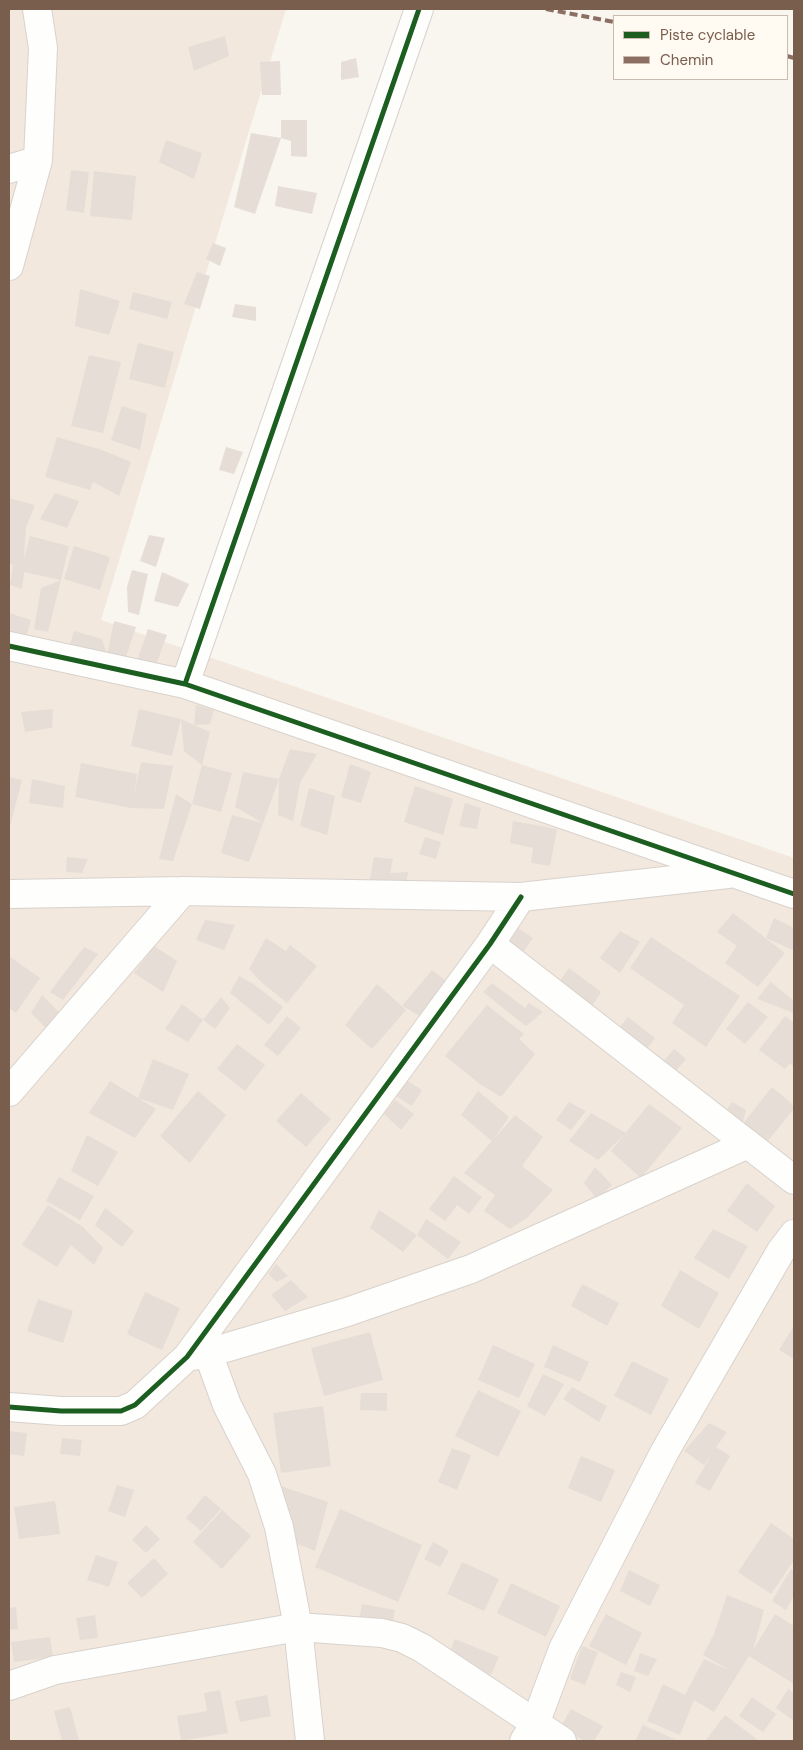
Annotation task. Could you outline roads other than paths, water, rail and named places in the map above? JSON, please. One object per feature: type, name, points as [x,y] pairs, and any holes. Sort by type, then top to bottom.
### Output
[{"type":"street","points":[[9,266],[38,160],[44,48],[37,9]]},
{"type":"street","points":[[185,684],[419,9]]},
{"type":"street","points":[[9,169],[38,160]]},
{"type":"street","points":[[9,646],[185,684],[794,894]]},
{"type":"street","points":[[9,894],[183,891],[521,896],[737,873]]},
{"type":"street","points":[[9,1092],[183,891]]},
{"type":"street","points":[[9,1407],[78,1412],[120,1411],[135,1405],[198,1355],[490,944],[521,896]]},
{"type":"street","points":[[490,944],[794,1180]]},
{"type":"street","points":[[198,1355],[347,1312],[472,1269],[748,1144]]},
{"type":"street","points":[[529,1733],[563,1649],[665,1451],[781,1251],[794,1234]]},
{"type":"street","points":[[198,1355],[227,1405],[262,1474],[279,1528],[298,1627],[310,1741]]},
{"type":"street","points":[[9,1686],[55,1670],[298,1627],[382,1633],[402,1638],[422,1648],[529,1733],[562,1741]]}]
